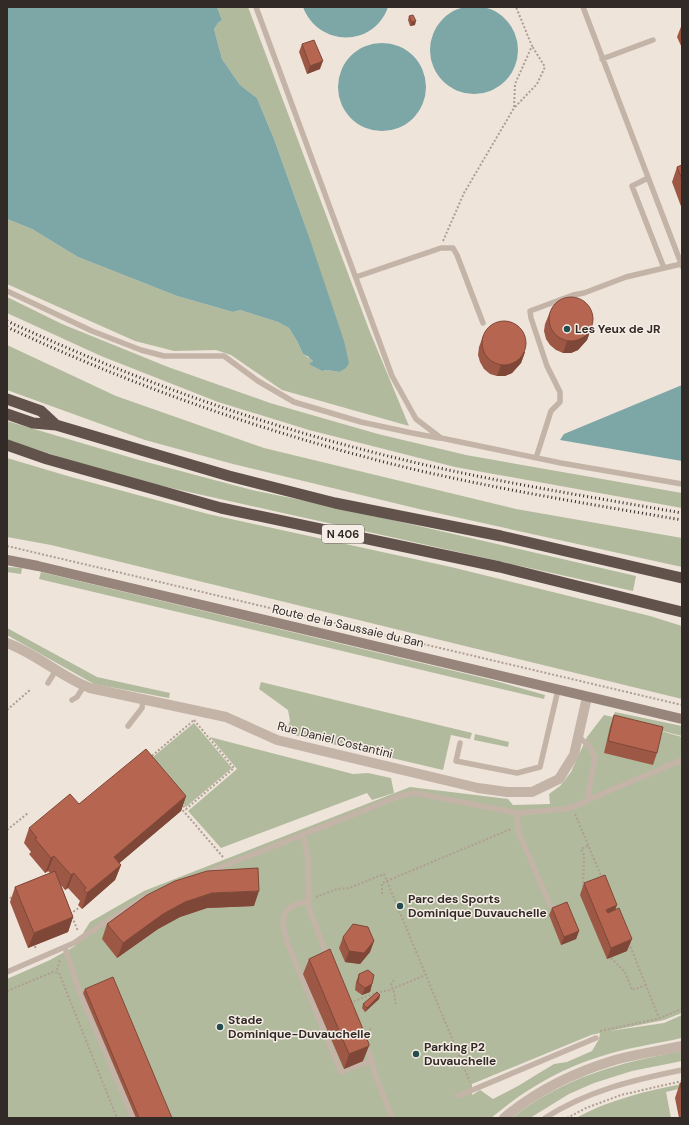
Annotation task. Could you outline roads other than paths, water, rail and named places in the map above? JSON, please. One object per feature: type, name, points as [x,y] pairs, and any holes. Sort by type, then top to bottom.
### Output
[{"type":"highway","points":[[7,399],[41,411],[56,425]]},
{"type":"highway","name":"N 406","points":[[7,414],[33,423],[56,425],[229,476],[335,503],[501,536],[682,578]]},
{"type":"highway","name":"N 406","points":[[7,445],[84,470],[221,508],[500,567],[682,612]]},
{"type":"main road","name":"Route de la Saussaie du Ban","points":[[7,560],[682,719]]},
{"type":"street","name":"Rue Daniel Costantini","points":[[7,643],[32,654],[56,670],[90,688],[226,716],[277,740],[478,788],[507,792],[532,792],[559,779],[574,755],[587,697]]},
{"type":"street","points":[[504,1118],[541,1091],[575,1074],[616,1060],[682,1046]]},
{"type":"lane","points":[[256,7],[392,376],[416,419],[441,438]]},
{"type":"lane","points":[[536,458],[551,411],[560,402],[560,392],[547,366],[530,311],[626,277],[682,265],[583,7]]},
{"type":"lane","points":[[602,59],[653,40]]},
{"type":"lane","points":[[648,178],[632,186],[664,268]]},
{"type":"lane","points":[[356,277],[441,248],[453,248],[483,323]]},
{"type":"lane","points":[[7,291],[92,331],[141,350],[164,356],[224,356],[258,381],[294,402],[361,422],[412,434],[441,438],[536,458],[682,484]]},
{"type":"lane","points":[[48,683],[56,670]]},
{"type":"lane","points":[[72,700],[77,697],[84,686]]},
{"type":"lane","points":[[460,743],[456,761],[517,773],[540,767],[558,690]]},
{"type":"lane","points":[[128,726],[142,708],[143,699]]},
{"type":"lane","points":[[578,736],[590,747],[595,758],[588,795],[590,799]]},
{"type":"lane","points":[[199,876],[400,796],[415,793],[517,813],[573,807],[682,760]]},
{"type":"lane","points":[[517,813],[518,831],[551,907]]},
{"type":"lane","points":[[302,834],[308,860],[309,908],[331,964]]},
{"type":"lane","points":[[7,972],[74,944],[81,938],[155,892]]},
{"type":"lane","points":[[308,899],[297,903],[286,911],[282,922],[287,942],[341,1072],[372,1061]]},
{"type":"lane","points":[[65,948],[81,996],[133,1118]]},
{"type":"lane","points":[[361,1034],[392,1118]]},
{"type":"lane","points":[[458,1096],[596,1038]]},
{"type":"lane","points":[[545,1118],[566,1105],[603,1089],[637,1079],[682,1070]]},
{"type":"water","points":[[465,6],[483,6],[499,13],[511,25],[518,41],[518,59],[511,75],[499,87],[483,94],[465,94],[449,87],[437,75],[430,59],[430,41],[437,25],[449,13]]},
{"type":"water","points":[[7,7],[217,7],[222,20],[214,29],[222,59],[240,85],[257,98],[274,139],[344,341],[349,363],[346,368],[339,372],[327,370],[322,371],[309,364],[313,361],[303,354],[289,328],[278,322],[240,310],[233,312],[177,296],[78,257],[32,229],[7,219]]},
{"type":"water","points":[[303,7],[388,7],[381,20],[371,30],[359,36],[346,37],[333,35],[321,30],[310,20]]},
{"type":"water","points":[[382,43],[399,46],[407,50],[419,62],[423,70],[426,87],[423,104],[419,112],[407,124],[399,128],[382,131],[365,128],[357,124],[345,112],[341,104],[338,87],[341,70],[345,62],[357,50],[365,46]]},
{"type":"water","points":[[682,385],[682,461],[560,440],[564,434]]},
{"type":"railway","points":[[7,321],[97,360],[188,396],[282,427],[376,453],[452,471],[682,513]]},
{"type":"railway","points":[[7,327],[55,349],[153,389],[202,407],[252,424],[353,454],[473,482],[543,496],[682,520]]},
{"type":"place","name":"Les Yeux de JR","points":[[567,329]]},
{"type":"place","name":"Parc des Sports Dominique Duvauchelle","points":[[400,906]]},
{"type":"place","name":"Stade Dominique-Duvauchelle","points":[[220,1027]]},
{"type":"place","name":"Parking P2 Duvauchelle","points":[[416,1054]]}]
